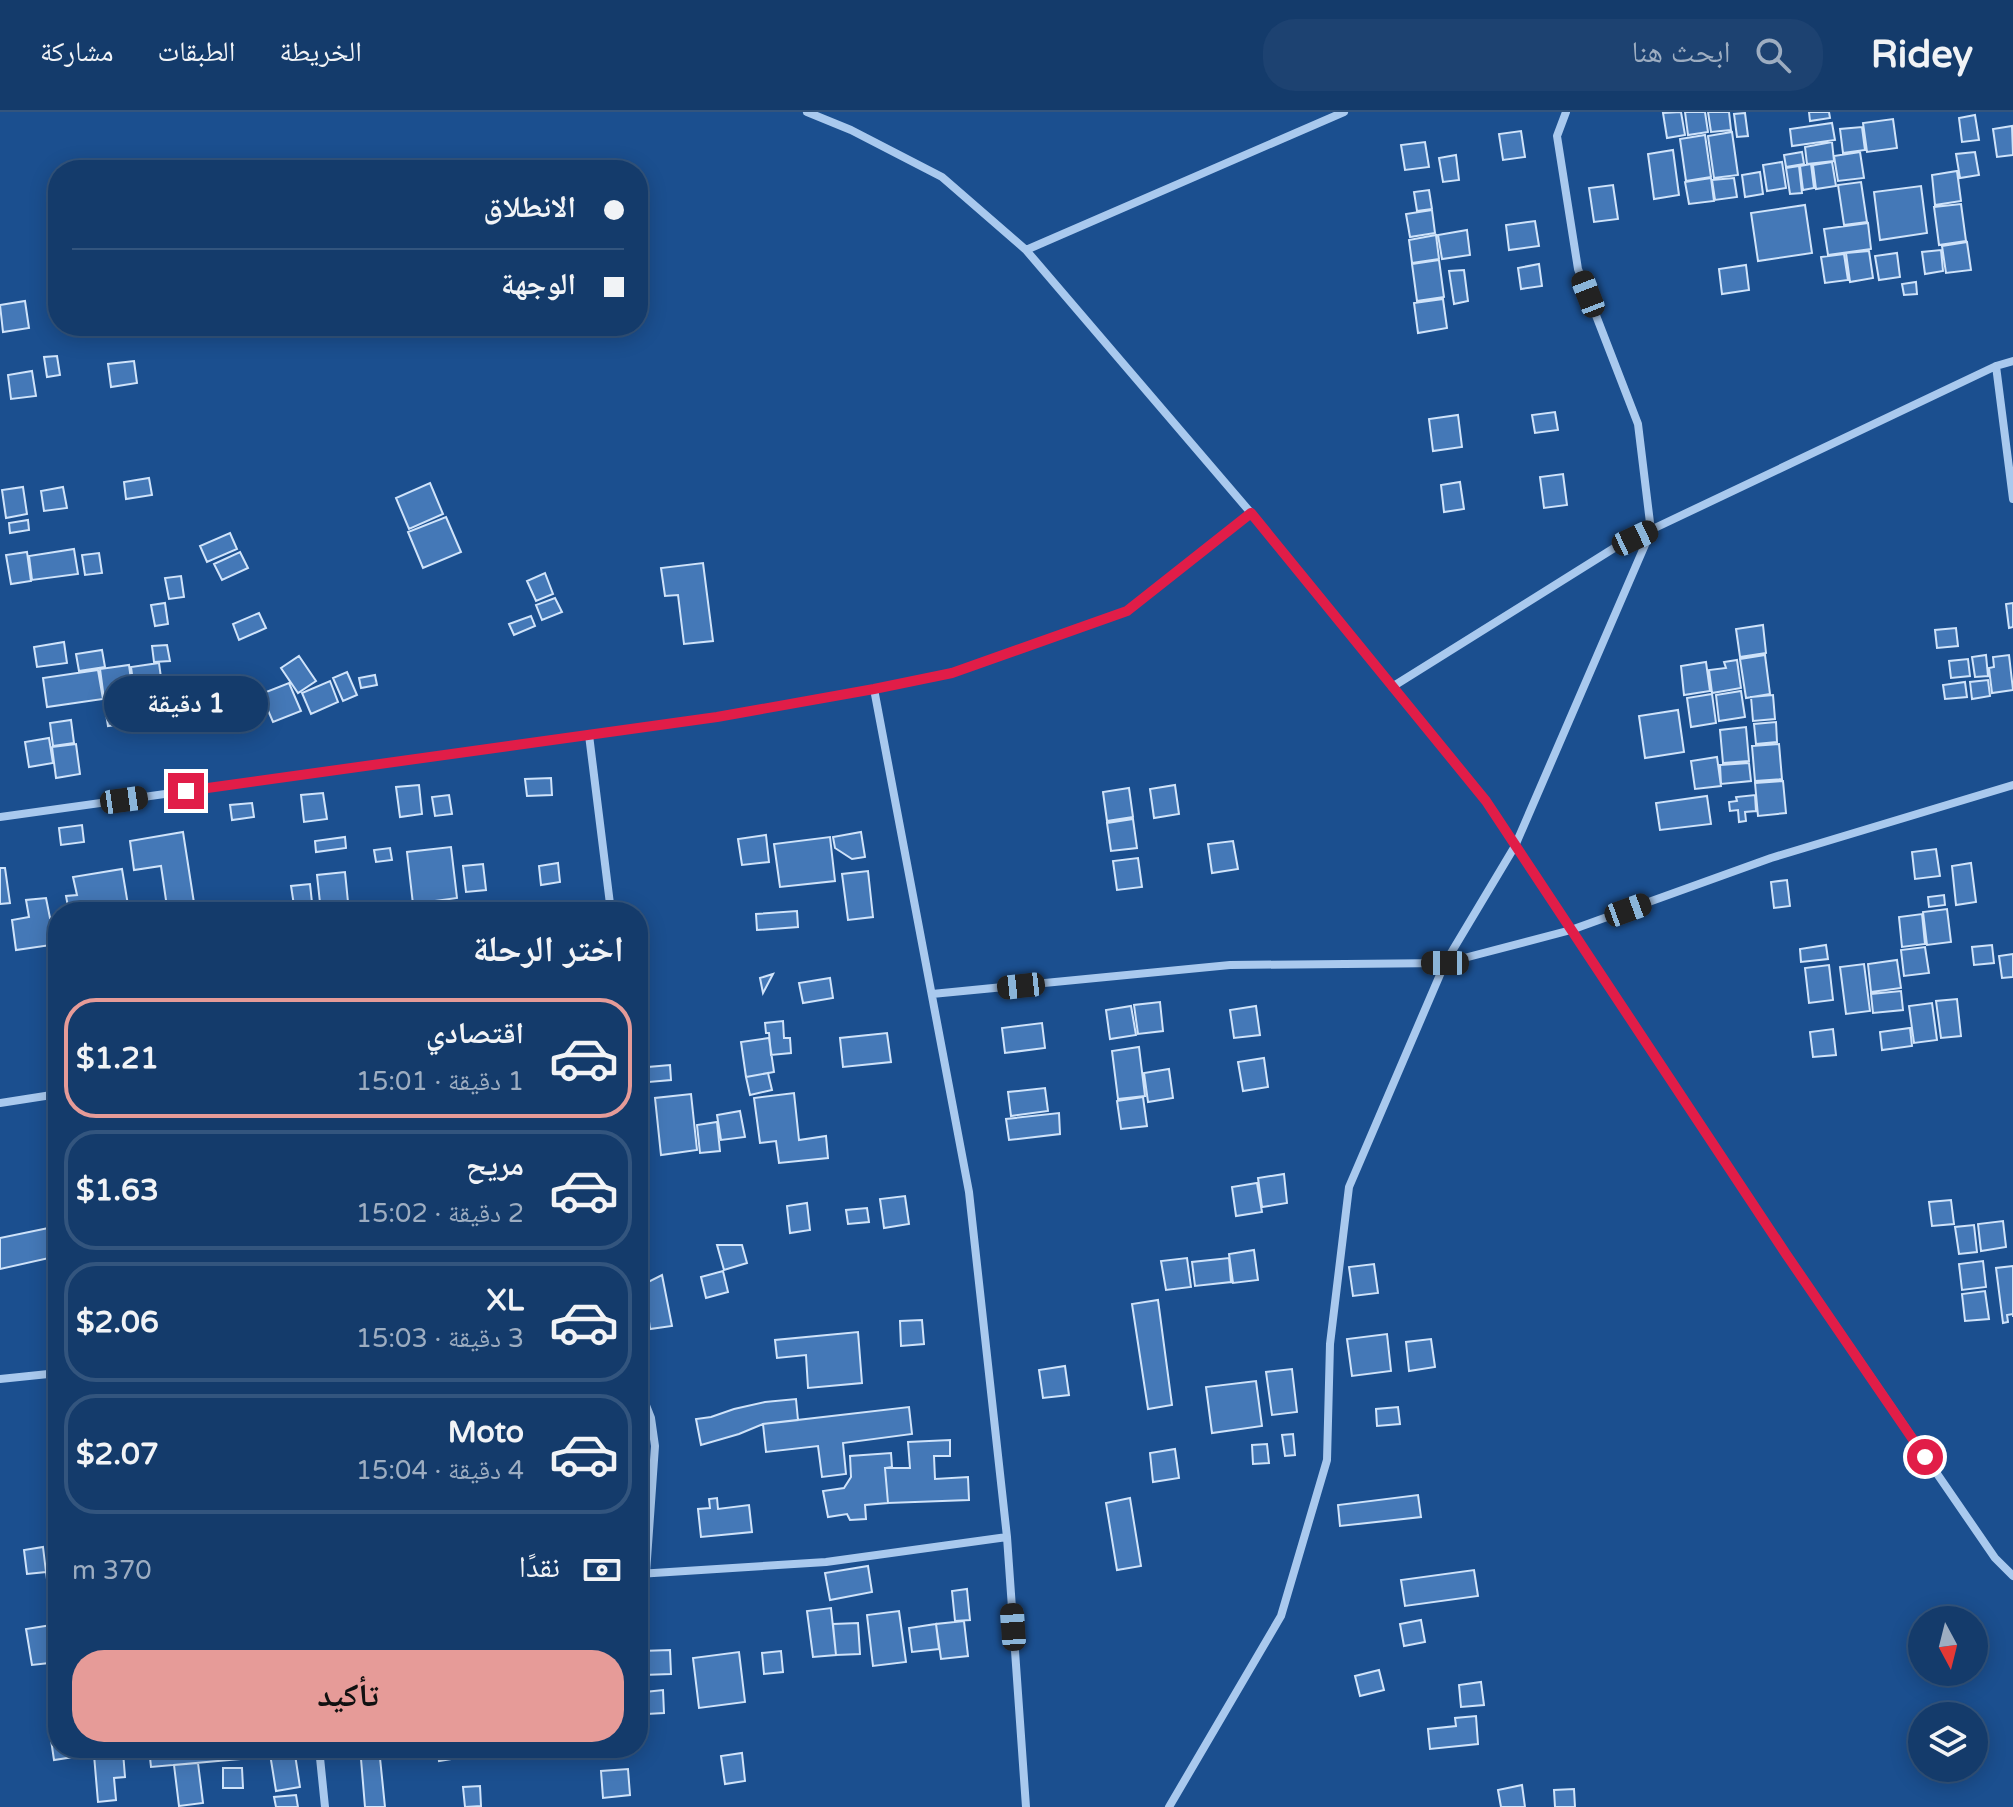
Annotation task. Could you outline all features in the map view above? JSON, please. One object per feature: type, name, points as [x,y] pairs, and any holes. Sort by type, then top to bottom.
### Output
[{"type":"street","points":[[807,112],[851,130],[942,177],[1026,250],[1251,513],[1486,801],[1786,1254],[1995,1558],[2013,1576]]},
{"type":"street","points":[[1026,250],[1344,112]]},
{"type":"street","points":[[1169,1807],[1281,1616],[1327,1460],[1330,1344],[1349,1187],[1445,963],[1515,846],[1651,531],[1638,424],[1578,269],[1557,136],[1566,112]]},
{"type":"street","points":[[1392,687],[1619,545],[1996,366],[2013,361]]},
{"type":"street","points":[[1996,366],[2013,499]]},
{"type":"street","points":[[0,817],[717,717],[952,673],[1127,611],[1251,513]]},
{"type":"street","points":[[874,689],[969,1192],[1007,1537],[1026,1807]]},
{"type":"street","points":[[589,735],[610,902]]},
{"type":"street","points":[[932,994],[1230,965],[1445,963],[1571,930],[1771,858],[2013,785]]},
{"type":"street","points":[[0,1103],[48,1096]]},
{"type":"street","points":[[0,1379],[48,1374]]},
{"type":"street","points":[[648,1410],[655,1446],[648,1515]]},
{"type":"street","points":[[648,1574],[826,1562],[1007,1537]]},
{"type":"street","points":[[320,1758],[325,1807]]},
{"type":"building","points":[[1681,112],[1685,135],[1667,138],[1663,113]]},
{"type":"building","points":[[1685,112],[1705,112],[1708,132],[1688,135]]},
{"type":"building","points":[[1708,112],[1729,112],[1731,130],[1711,132]]},
{"type":"building","points":[[1809,112],[1829,112],[1830,118],[1810,121]]},
{"type":"building","points":[[1745,113],[1748,136],[1737,137],[1734,114]]},
{"type":"building","points":[[1975,115],[1979,140],[1962,142],[1959,118]]},
{"type":"building","points":[[1893,119],[1897,148],[1867,152],[1863,123]]},
{"type":"building","points":[[1832,123],[1835,140],[1792,146],[1790,129]]},
{"type":"building","points":[[2012,126],[2013,155],[1997,157],[1993,129]]},
{"type":"building","points":[[1862,127],[1865,150],[1843,153],[1840,129]]},
{"type":"building","points":[[1521,131],[1525,157],[1503,160],[1499,134]]},
{"type":"building","points":[[1732,132],[1738,175],[1714,178],[1708,136]]},
{"type":"building","points":[[1705,135],[1711,177],[1686,181],[1680,139]]},
{"type":"building","points":[[1425,142],[1429,167],[1405,170],[1401,145]]},
{"type":"building","points":[[1832,142],[1834,161],[1807,164],[1805,147]]},
{"type":"building","points":[[1673,150],[1679,195],[1654,199],[1648,154]]},
{"type":"building","points":[[1802,152],[1804,164],[1786,167],[1784,155]]},
{"type":"building","points":[[1860,152],[1864,178],[1838,181],[1834,156]]},
{"type":"building","points":[[1975,152],[1979,175],[1960,178],[1956,154]]},
{"type":"building","points":[[1456,155],[1459,180],[1443,182],[1439,158]]},
{"type":"building","points":[[1782,162],[1786,188],[1767,191],[1763,165]]},
{"type":"building","points":[[1832,162],[1836,186],[1816,189],[1813,165]]},
{"type":"building","points":[[1811,164],[1814,188],[1803,190],[1800,166]]},
{"type":"building","points":[[1799,166],[1802,193],[1790,194],[1786,168]]},
{"type":"building","points":[[1957,171],[1961,201],[1935,205],[1932,175]]},
{"type":"building","points":[[1760,172],[1763,194],[1745,197],[1742,175]]},
{"type":"building","points":[[1711,178],[1714,201],[1689,204],[1685,182]]},
{"type":"building","points":[[1734,178],[1737,197],[1715,200],[1712,180]]},
{"type":"building","points":[[1861,182],[1867,222],[1844,225],[1838,185]]},
{"type":"building","points":[[1613,185],[1618,219],[1594,222],[1589,188]]},
{"type":"building","points":[[1921,186],[1927,233],[1880,240],[1874,192]]},
{"type":"building","points":[[1429,190],[1432,209],[1417,211],[1414,192]]},
{"type":"building","points":[[1961,204],[1966,241],[1939,245],[1934,207]]},
{"type":"building","points":[[1805,205],[1812,253],[1758,261],[1751,213]]},
{"type":"building","points":[[1432,210],[1435,233],[1410,237],[1406,214]]},
{"type":"building","points":[[1535,221],[1539,246],[1509,250],[1506,225]]},
{"type":"building","points":[[1868,223],[1871,249],[1828,255],[1824,229]]},
{"type":"building","points":[[1467,230],[1470,255],[1442,259],[1438,235]]},
{"type":"building","points":[[1436,235],[1439,259],[1412,263],[1409,240]]},
{"type":"building","points":[[1967,242],[1971,270],[1946,273],[1942,246]]},
{"type":"building","points":[[1941,250],[1943,271],[1925,274],[1922,252]]},
{"type":"building","points":[[1869,251],[1873,278],[1850,282],[1846,253]]},
{"type":"building","points":[[1897,253],[1900,277],[1879,280],[1875,256]]},
{"type":"building","points":[[1844,254],[1848,280],[1825,283],[1821,257]]},
{"type":"building","points":[[1439,260],[1444,297],[1417,301],[1412,264]]},
{"type":"building","points":[[1539,264],[1542,286],[1521,289],[1518,268]]},
{"type":"building","points":[[1746,265],[1749,290],[1722,294],[1719,269]]},
{"type":"building","points":[[1464,270],[1468,301],[1454,304],[1449,271]]},
{"type":"building","points":[[1916,282],[1917,294],[1904,295],[1902,284]]},
{"type":"building","points":[[1443,299],[1447,328],[1418,333],[1414,303]]},
{"type":"building","points":[[25,301],[29,328],[3,332],[0,305]]},
{"type":"building","points":[[57,356],[60,375],[47,377],[44,357]]},
{"type":"building","points":[[134,361],[137,383],[111,387],[108,364]]},
{"type":"building","points":[[32,371],[36,396],[11,399],[8,375]]},
{"type":"building","points":[[1555,412],[1558,430],[1535,433],[1532,415]]},
{"type":"building","points":[[1458,415],[1462,447],[1433,451],[1429,419]]},
{"type":"building","points":[[1563,474],[1567,505],[1544,508],[1540,477]]},
{"type":"building","points":[[149,478],[152,495],[126,499],[124,482]]},
{"type":"building","points":[[1460,482],[1464,509],[1444,512],[1441,485]]},
{"type":"building","points":[[430,483],[443,514],[409,529],[396,498]]},
{"type":"building","points":[[23,487],[27,514],[6,518],[2,490]]},
{"type":"building","points":[[63,487],[67,508],[44,511],[41,491]]},
{"type":"building","points":[[446,517],[461,552],[423,568],[408,532]]},
{"type":"building","points":[[28,520],[29,530],[10,533],[9,523]]},
{"type":"building","points":[[230,533],[237,549],[207,562],[200,546]]},
{"type":"building","points":[[74,549],[78,574],[32,580],[29,556]]},
{"type":"building","points":[[27,552],[31,581],[11,584],[6,555]]},
{"type":"building","points":[[240,552],[248,568],[222,580],[214,564]]},
{"type":"building","points":[[99,553],[102,573],[85,575],[82,555]]},
{"type":"building","points":[[703,563],[713,641],[684,644],[678,595],[665,596],[661,568]]},
{"type":"building","points":[[545,573],[553,594],[536,601],[527,581]]},
{"type":"building","points":[[181,576],[184,597],[169,599],[165,578]]},
{"type":"building","points":[[555,598],[562,612],[542,620],[536,605]]},
{"type":"building","points":[[165,603],[168,624],[155,626],[151,605]]},
{"type":"building","points":[[2013,603],[2013,627],[2009,628],[2006,604]]},
{"type":"building","points":[[259,613],[266,628],[239,640],[233,624]]},
{"type":"building","points":[[531,616],[535,626],[514,635],[509,624]]},
{"type":"building","points":[[1763,625],[1766,653],[1740,657],[1736,629]]},
{"type":"building","points":[[1956,628],[1958,646],[1937,648],[1935,630]]},
{"type":"building","points":[[64,642],[67,663],[37,667],[34,647]]},
{"type":"building","points":[[167,645],[170,661],[154,662],[152,646]]},
{"type":"building","points":[[102,650],[105,667],[79,671],[76,654]]},
{"type":"building","points":[[1765,655],[1770,694],[1746,698],[1740,659]]},
{"type":"building","points":[[1986,655],[1988,676],[1975,677],[1972,657]]},
{"type":"building","points":[[2009,655],[2013,690],[1992,693],[1989,668],[1994,667],[1993,657]]},
{"type":"building","points":[[299,656],[316,681],[298,693],[281,668]]},
{"type":"building","points":[[1968,659],[1970,676],[1951,678],[1949,661]]},
{"type":"building","points":[[1737,660],[1741,688],[1712,693],[1709,670],[1726,668],[1724,662]]},
{"type":"building","points":[[1706,662],[1710,691],[1684,695],[1681,666]]},
{"type":"building","points":[[159,663],[162,685],[134,690],[131,667]]},
{"type":"building","points":[[129,665],[133,694],[104,699],[100,669]]},
{"type":"building","points":[[98,670],[103,699],[47,707],[43,678]]},
{"type":"building","points":[[347,672],[357,695],[343,701],[333,678]]},
{"type":"building","points":[[375,675],[377,685],[361,688],[359,678]]},
{"type":"building","points":[[1988,680],[1990,696],[1972,699],[1970,682]]},
{"type":"building","points":[[330,681],[338,702],[311,714],[302,693]]},
{"type":"building","points":[[1965,682],[1967,697],[1945,699],[1943,685]]},
{"type":"building","points":[[289,683],[301,711],[273,722],[261,694]]},
{"type":"building","points":[[164,689],[168,715],[139,719],[135,693]]},
{"type":"building","points":[[1741,691],[1745,717],[1719,721],[1716,695]]},
{"type":"building","points":[[1712,694],[1716,723],[1691,727],[1687,698]]},
{"type":"building","points":[[1773,695],[1775,719],[1753,721],[1751,697]]},
{"type":"building","points":[[133,703],[136,722],[108,726],[105,707]]},
{"type":"building","points":[[1678,710],[1684,752],[1645,758],[1639,716]]},
{"type":"building","points":[[71,720],[74,743],[53,746],[50,723]]},
{"type":"building","points":[[1776,722],[1777,742],[1756,744],[1754,724]]},
{"type":"building","points":[[1746,727],[1749,761],[1723,763],[1720,730]]},
{"type":"building","points":[[49,738],[53,763],[29,767],[25,742]]},
{"type":"building","points":[[76,744],[80,774],[56,778],[52,747]]},
{"type":"building","points":[[1779,744],[1782,779],[1755,781],[1752,746]]},
{"type":"building","points":[[1717,757],[1721,786],[1695,789],[1691,761]]},
{"type":"building","points":[[1749,763],[1751,781],[1721,784],[1720,765]]},
{"type":"building","points":[[551,778],[552,795],[527,796],[525,779]]},
{"type":"building","points":[[1783,781],[1786,813],[1758,816],[1755,783]]},
{"type":"building","points":[[419,785],[422,814],[400,817],[396,787]]},
{"type":"building","points":[[1175,785],[1179,814],[1154,818],[1150,789]]},
{"type":"building","points":[[1129,788],[1133,817],[1107,821],[1103,792]]},
{"type":"building","points":[[323,793],[327,819],[304,822],[301,795]]},
{"type":"building","points":[[449,795],[452,814],[435,816],[432,797]]},
{"type":"building","points":[[1755,795],[1756,811],[1745,812],[1746,821],[1739,822],[1738,810],[1730,811],[1729,802],[1737,801],[1736,797]]},
{"type":"building","points":[[1707,796],[1711,824],[1660,830],[1656,803]]},
{"type":"building","points":[[252,803],[254,817],[232,820],[230,805]]},
{"type":"building","points":[[1133,819],[1137,848],[1111,851],[1107,823]]},
{"type":"building","points":[[82,825],[84,842],[61,845],[59,828]]},
{"type":"building","points":[[183,832],[194,902],[166,902],[161,866],[134,870],[130,841]]},
{"type":"building","points":[[861,832],[865,857],[852,859],[835,848],[833,837]]},
{"type":"building","points":[[766,835],[769,862],[742,865],[738,839]]},
{"type":"building","points":[[345,837],[346,848],[316,852],[315,841]]},
{"type":"building","points":[[830,837],[835,881],[780,887],[774,844]]},
{"type":"building","points":[[1233,841],[1238,869],[1212,873],[1208,844]]},
{"type":"building","points":[[451,847],[457,898],[413,902],[407,852]]},
{"type":"building","points":[[390,848],[392,860],[376,862],[374,850]]},
{"type":"building","points":[[1936,849],[1940,876],[1915,879],[1912,852]]},
{"type":"building","points":[[1138,858],[1142,887],[1117,890],[1113,861]]},
{"type":"building","points":[[558,863],[560,882],[541,885],[539,866]]},
{"type":"building","points":[[1971,863],[1976,902],[1956,905],[1952,866]]},
{"type":"building","points":[[483,864],[486,890],[466,892],[463,866]]},
{"type":"building","points":[[0,868],[5,868],[10,903],[0,904]]},
{"type":"building","points":[[122,869],[128,902],[67,902],[66,896],[77,895],[73,877]]},
{"type":"building","points":[[868,871],[873,917],[848,920],[842,874]]},
{"type":"building","points":[[345,872],[348,902],[320,902],[317,875]]},
{"type":"building","points":[[1787,880],[1790,906],[1774,908],[1771,882]]},
{"type":"building","points":[[310,884],[312,902],[293,902],[291,886]]},
{"type":"building","points":[[1944,895],[1945,905],[1929,907],[1928,897]]},
{"type":"building","points":[[46,898],[48,945],[16,950],[12,920],[29,917],[26,900]]},
{"type":"building","points":[[1947,909],[1951,942],[1927,945],[1923,912]]},
{"type":"building","points":[[797,911],[798,927],[757,930],[756,914]]},
{"type":"building","points":[[1922,914],[1925,944],[1902,947],[1899,917]]},
{"type":"building","points":[[1826,945],[1828,959],[1801,962],[1800,949]]},
{"type":"building","points":[[1992,945],[1994,963],[1974,965],[1972,947]]},
{"type":"building","points":[[1925,947],[1929,973],[1904,976],[1901,950]]},
{"type":"building","points":[[2013,954],[2013,977],[2002,978],[1999,956]]},
{"type":"building","points":[[1897,960],[1901,988],[1871,992],[1868,964]]},
{"type":"building","points":[[1864,964],[1870,1011],[1846,1014],[1840,967]]},
{"type":"building","points":[[1829,965],[1833,1000],[1809,1003],[1805,968]]},
{"type":"building","points":[[773,974],[763,993],[760,978]]},
{"type":"building","points":[[830,978],[833,998],[803,1003],[799,983]]},
{"type":"building","points":[[1901,991],[1903,1010],[1873,1013],[1871,994]]},
{"type":"building","points":[[1957,999],[1961,1036],[1941,1038],[1936,1001]]},
{"type":"building","points":[[1160,1002],[1163,1031],[1138,1034],[1134,1005]]},
{"type":"building","points":[[1932,1003],[1937,1040],[1914,1043],[1909,1006]]},
{"type":"building","points":[[1131,1006],[1136,1035],[1110,1039],[1106,1010]]},
{"type":"building","points":[[1256,1006],[1260,1035],[1234,1038],[1230,1010]]},
{"type":"building","points":[[783,1021],[784,1038],[790,1038],[791,1053],[771,1055],[765,1023]]},
{"type":"building","points":[[1042,1023],[1045,1048],[1005,1053],[1002,1028]]},
{"type":"building","points":[[1910,1028],[1912,1046],[1882,1050],[1880,1032]]},
{"type":"building","points":[[1833,1029],[1836,1055],[1813,1057],[1810,1032]]},
{"type":"building","points":[[887,1033],[891,1062],[843,1067],[840,1038]]},
{"type":"building","points":[[769,1038],[774,1072],[746,1077],[741,1042]]},
{"type":"building","points":[[1139,1047],[1145,1096],[1118,1099],[1112,1051]]},
{"type":"building","points":[[1264,1058],[1268,1087],[1243,1091],[1238,1062]]},
{"type":"building","points":[[670,1065],[671,1080],[649,1082],[648,1067]]},
{"type":"building","points":[[1169,1069],[1173,1098],[1148,1102],[1144,1073]]},
{"type":"building","points":[[768,1073],[772,1090],[750,1095],[746,1077]]},
{"type":"building","points":[[1045,1088],[1048,1111],[1011,1116],[1008,1092]]},
{"type":"building","points":[[794,1093],[799,1140],[826,1136],[828,1158],[779,1163],[776,1141],[760,1143],[754,1098]]},
{"type":"building","points":[[691,1094],[697,1150],[661,1155],[655,1098]]},
{"type":"building","points":[[1143,1097],[1147,1126],[1121,1129],[1117,1101]]},
{"type":"building","points":[[740,1111],[745,1137],[721,1140],[717,1115]]},
{"type":"building","points":[[1059,1113],[1060,1134],[1009,1140],[1006,1119]]},
{"type":"building","points":[[717,1122],[720,1151],[700,1153],[697,1125]]},
{"type":"building","points":[[1284,1174],[1287,1203],[1262,1207],[1258,1178]]},
{"type":"building","points":[[1257,1183],[1262,1212],[1236,1216],[1232,1187]]},
{"type":"building","points":[[905,1196],[909,1224],[884,1228],[880,1199]]},
{"type":"building","points":[[1951,1200],[1954,1224],[1932,1226],[1929,1202]]},
{"type":"building","points":[[807,1203],[810,1230],[790,1233],[787,1206]]},
{"type":"building","points":[[867,1208],[869,1222],[848,1224],[846,1210]]},
{"type":"building","points":[[2003,1221],[2006,1247],[1981,1251],[1978,1224]]},
{"type":"building","points":[[1974,1225],[1977,1252],[1959,1254],[1955,1227]]},
{"type":"building","points":[[48,1228],[48,1258],[0,1269],[0,1238]]},
{"type":"building","points":[[717,1245],[742,1245],[747,1263],[724,1270]]},
{"type":"building","points":[[1254,1250],[1258,1280],[1233,1283],[1229,1254]]},
{"type":"building","points":[[1187,1258],[1191,1287],[1166,1290],[1161,1261]]},
{"type":"building","points":[[1229,1258],[1231,1282],[1195,1286],[1192,1262]]},
{"type":"building","points":[[1983,1261],[1986,1287],[1962,1290],[1959,1264]]},
{"type":"building","points":[[1374,1264],[1378,1293],[1353,1296],[1349,1267]]},
{"type":"building","points":[[2013,1266],[2013,1314],[2007,1315],[2008,1322],[2003,1323],[1996,1268]]},
{"type":"building","points":[[723,1271],[728,1292],[706,1298],[701,1277]]},
{"type":"building","points":[[662,1275],[672,1326],[650,1329],[648,1282]]},
{"type":"building","points":[[1985,1291],[1989,1319],[1965,1321],[1962,1294]]},
{"type":"building","points":[[1158,1300],[1172,1405],[1148,1409],[1132,1304]]},
{"type":"building","points":[[922,1320],[924,1344],[901,1346],[900,1321]]},
{"type":"building","points":[[858,1332],[862,1383],[808,1388],[806,1355],[777,1358],[775,1340]]},
{"type":"building","points":[[1387,1334],[1391,1371],[1352,1376],[1347,1339]]},
{"type":"building","points":[[1431,1339],[1435,1367],[1409,1371],[1406,1342]]},
{"type":"building","points":[[1065,1366],[1069,1395],[1043,1398],[1039,1370]]},
{"type":"building","points":[[1292,1369],[1297,1412],[1272,1415],[1266,1372]]},
{"type":"building","points":[[1256,1381],[1262,1426],[1212,1433],[1206,1387]]},
{"type":"building","points":[[796,1399],[798,1420],[763,1424],[701,1445],[696,1419],[765,1402]]},
{"type":"building","points":[[909,1407],[912,1434],[843,1443],[846,1474],[822,1477],[818,1446],[766,1452],[763,1424]]},
{"type":"building","points":[[1398,1407],[1400,1424],[1377,1426],[1376,1409]]},
{"type":"building","points":[[1293,1434],[1295,1455],[1285,1456],[1282,1435]]},
{"type":"building","points":[[950,1440],[950,1456],[934,1456],[935,1479],[968,1477],[969,1500],[888,1503],[885,1468],[910,1468],[908,1442]]},
{"type":"building","points":[[1267,1444],[1269,1463],[1253,1464],[1252,1445]]},
{"type":"building","points":[[1175,1449],[1179,1478],[1153,1482],[1150,1453]]},
{"type":"building","points":[[891,1453],[892,1467],[885,1468],[888,1503],[865,1505],[866,1519],[850,1520],[847,1514],[828,1517],[823,1491],[844,1488],[851,1477],[850,1456]]},
{"type":"building","points":[[1418,1495],[1421,1517],[1340,1526],[1338,1505]]},
{"type":"building","points":[[717,1498],[718,1509],[749,1505],[752,1532],[701,1537],[698,1509],[710,1508],[709,1499]]},
{"type":"building","points":[[1130,1498],[1141,1566],[1117,1570],[1106,1503]]},
{"type":"building","points":[[43,1547],[46,1572],[27,1574],[24,1550]]},
{"type":"building","points":[[868,1566],[872,1592],[830,1600],[825,1573]]},
{"type":"building","points":[[1474,1570],[1478,1596],[1405,1606],[1401,1580]]},
{"type":"building","points":[[967,1589],[970,1620],[955,1621],[952,1591]]},
{"type":"building","points":[[831,1608],[836,1655],[813,1657],[807,1611]]},
{"type":"building","points":[[899,1611],[906,1662],[873,1666],[867,1615]]},
{"type":"building","points":[[1421,1620],[1425,1642],[1404,1646],[1400,1624]]},
{"type":"building","points":[[964,1621],[968,1656],[941,1659],[936,1624]]},
{"type":"building","points":[[858,1623],[860,1654],[836,1655],[833,1624]]},
{"type":"building","points":[[936,1624],[939,1649],[912,1652],[909,1628]]},
{"type":"building","points":[[48,1626],[48,1663],[32,1665],[26,1629]]},
{"type":"building","points":[[670,1650],[671,1674],[648,1675],[648,1651]]},
{"type":"building","points":[[781,1651],[783,1672],[764,1674],[762,1653]]},
{"type":"building","points":[[739,1652],[745,1702],[699,1708],[693,1658]]},
{"type":"building","points":[[1379,1670],[1384,1690],[1360,1696],[1355,1676]]},
{"type":"building","points":[[1481,1682],[1484,1705],[1461,1707],[1459,1685]]},
{"type":"building","points":[[663,1690],[664,1713],[648,1714],[648,1692]]},
{"type":"building","points":[[1476,1716],[1478,1744],[1430,1749],[1428,1729],[1456,1726],[1455,1718]]},
{"type":"building","points":[[742,1753],[745,1781],[725,1784],[721,1756]]},
{"type":"building","points":[[94,1758],[123,1758],[125,1777],[114,1778],[116,1800],[98,1802]]},
{"type":"building","points":[[150,1758],[240,1758],[240,1759],[151,1767]]},
{"type":"building","points":[[271,1758],[296,1758],[300,1787],[276,1791]]},
{"type":"building","points":[[380,1758],[385,1807],[365,1807],[361,1759]]},
{"type":"building","points":[[198,1763],[203,1803],[179,1806],[174,1765]]},
{"type":"building","points":[[223,1768],[242,1768],[243,1788],[223,1788]]},
{"type":"building","points":[[628,1769],[630,1795],[603,1798],[601,1771]]},
{"type":"building","points":[[1522,1785],[1525,1807],[1501,1807],[1498,1790]]},
{"type":"building","points":[[480,1786],[481,1806],[465,1807],[463,1787]]},
{"type":"building","points":[[1574,1789],[1575,1807],[1555,1807],[1554,1790]]},
{"type":"building","points":[[296,1795],[298,1807],[276,1807],[274,1797]]},
{"type":"route","points":[[186,791],[717,717],[952,673],[1127,611],[1251,513],[1486,801],[1786,1254],[1925,1457]]}]
